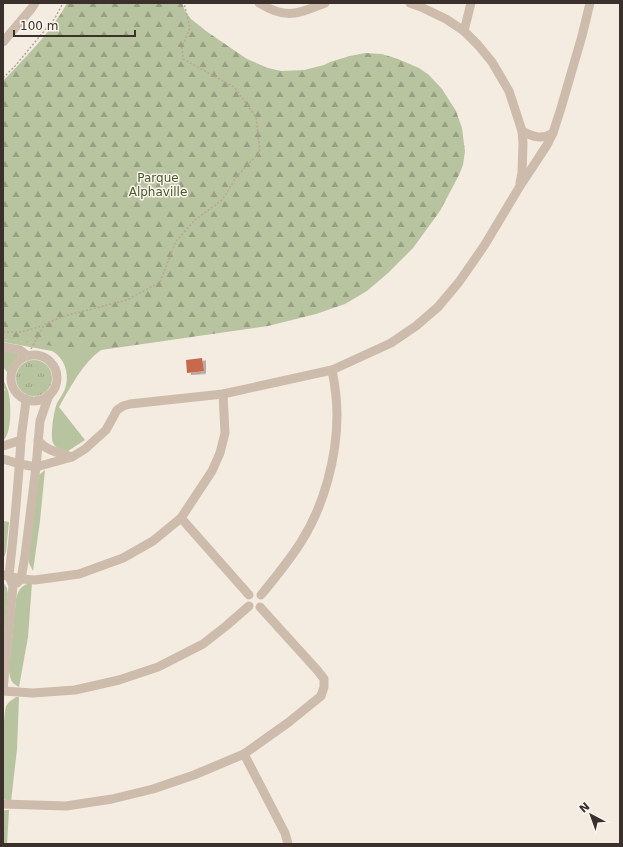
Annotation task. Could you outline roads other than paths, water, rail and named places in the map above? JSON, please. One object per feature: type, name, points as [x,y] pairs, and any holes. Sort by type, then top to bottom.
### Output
[{"type":"street","points":[[3,42],[35,3]]},
{"type":"street","points":[[259,3],[270,10],[283,14],[297,14],[325,3]]},
{"type":"street","points":[[410,3],[446,19],[464,30],[492,62],[509,91],[522,131],[522,173],[520,186]]},
{"type":"street","points":[[464,30],[471,3]]},
{"type":"street","points":[[3,459],[36,467],[72,457],[85,449],[106,430],[117,410],[123,406],[223,394],[332,370],[391,343],[416,326],[438,307],[459,282],[484,246],[520,186],[547,145],[553,133],[561,108],[590,3]]},
{"type":"street","points":[[522,131],[533,137],[547,136],[553,133]]},
{"type":"street","points":[[3,347],[20,350],[28,356]]},
{"type":"street","points":[[37,355],[44,357],[55,367],[57,381],[55,388],[49,395],[42,399],[26,399],[19,395],[13,385],[12,372],[15,365],[21,359],[28,356],[37,355]]},
{"type":"street","points":[[261,595],[280,573],[302,541],[316,514],[328,480],[335,446],[338,415],[332,370]]},
{"type":"street","points":[[3,372],[12,380]]},
{"type":"street","points":[[6,575],[21,579],[35,580],[79,574],[123,558],[153,541],[181,518],[212,471],[220,453],[225,433],[223,394]]},
{"type":"street","points":[[13,586],[21,579],[36,467],[40,421],[49,395]]},
{"type":"street","points":[[26,399],[21,440],[20,464],[6,575],[13,586],[3,690],[33,693],[75,690],[119,680],[158,667],[203,644],[249,606]]},
{"type":"street","points":[[3,446],[21,440]]},
{"type":"street","points":[[38,440],[42,445],[72,457]]},
{"type":"street","points":[[181,518],[249,594]]},
{"type":"street","points":[[255,592],[261,595],[263,601],[260,607],[254,609],[249,606],[247,603],[249,594],[255,592]]},
{"type":"street","points":[[3,804],[66,806],[112,800],[154,789],[194,775],[244,754],[289,722],[320,696],[324,687],[324,679],[260,607]]},
{"type":"street","points":[[244,754],[285,833],[288,844]]},
{"type":"park label","name":"Parque Alphaville","points":[[158,185]]}]
